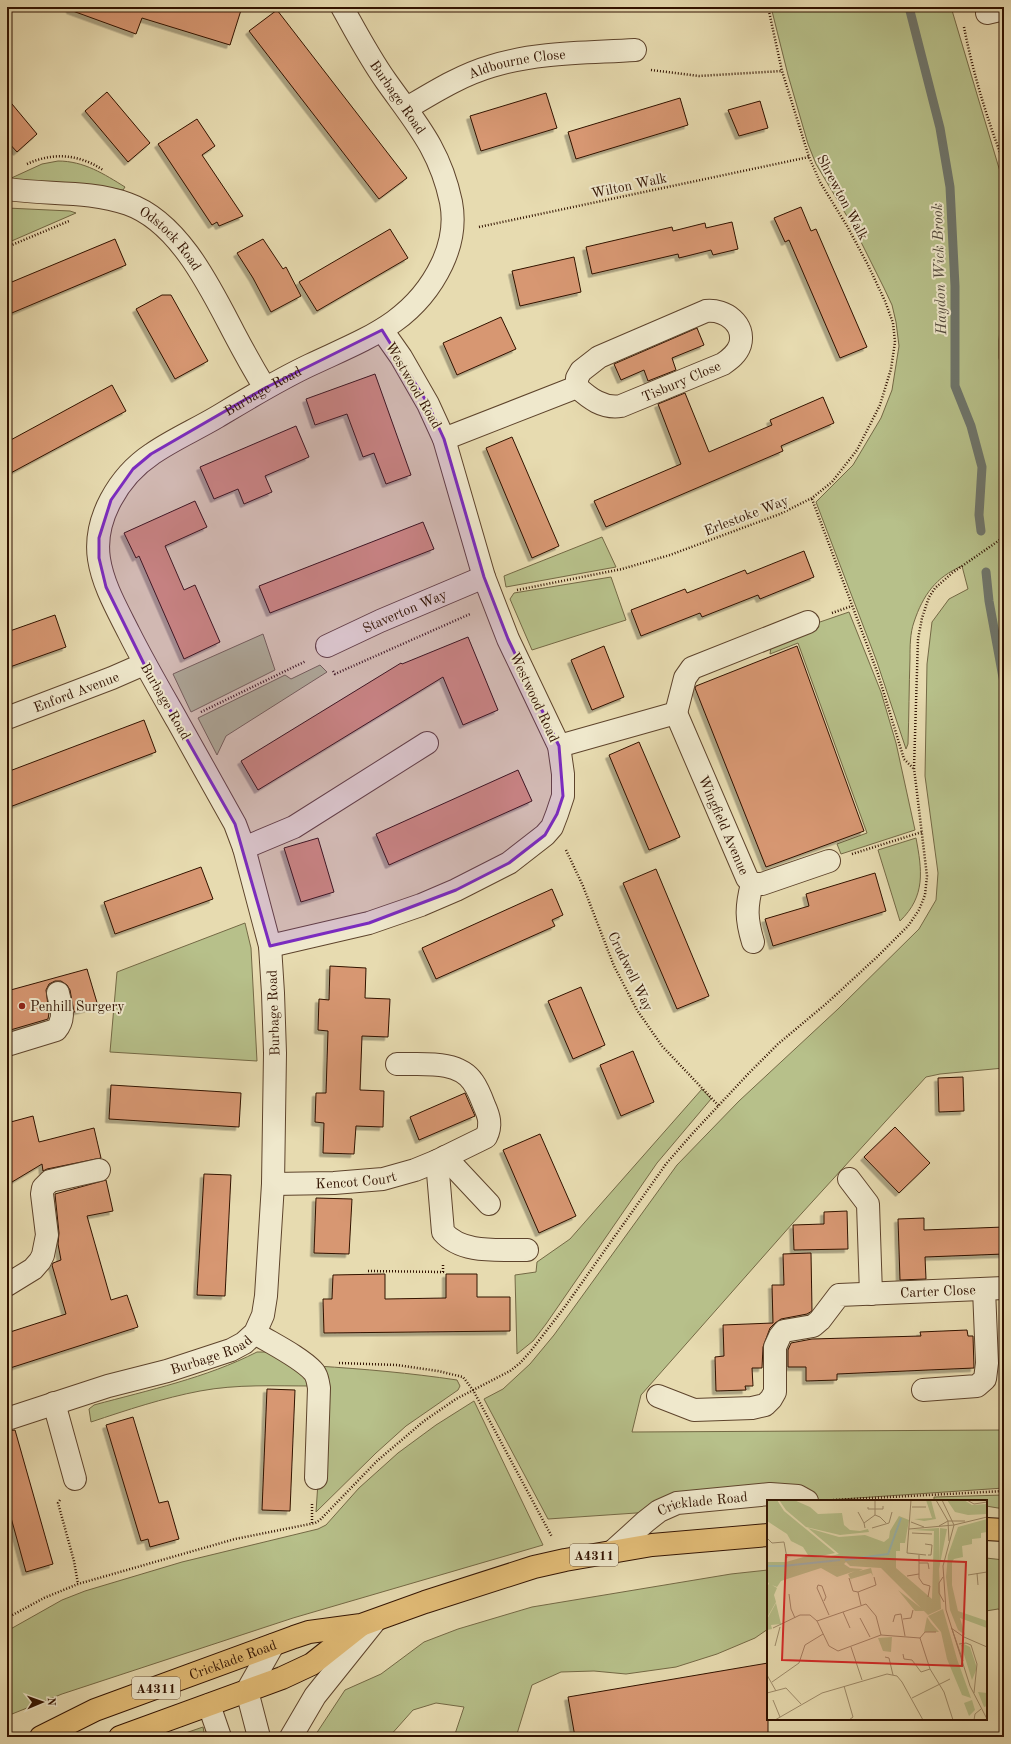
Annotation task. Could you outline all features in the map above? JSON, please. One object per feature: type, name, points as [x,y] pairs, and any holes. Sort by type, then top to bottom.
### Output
[{"type":"main road","points":[[987,1529],[1004,1530]]},
{"type":"main road","name":"Cricklade Road","points":[[42,1737],[95,1710],[273,1644],[309,1632],[368,1623],[425,1602],[534,1567],[565,1560],[659,1544],[767,1535]]},
{"type":"main road","name":"Cricklade Road","points":[[120,1737],[282,1678],[312,1664],[368,1623]]},
{"type":"street","name":"Burbage Road","points":[[7,1419],[108,1386],[203,1360],[231,1350],[244,1343],[255,1333],[263,1314],[266,1296],[273,1184],[276,1053],[270,946],[244,848],[235,824],[144,664],[106,587],[99,558],[98,538],[103,519],[111,500],[133,469],[151,454],[265,388],[382,330],[408,312],[425,294],[436,278],[446,256],[451,239],[453,224],[452,204],[439,161],[427,137],[363,45],[342,7]]},
{"type":"street","name":"Aldbourne Close","points":[[407,108],[445,85],[492,66],[522,59],[545,56],[635,50]]},
{"type":"street","name":"Odstock Road","points":[[7,189],[96,197],[127,204],[139,209],[153,219],[183,247],[219,305],[265,388]]},
{"type":"street","name":"Tisbury Close","points":[[714,310],[727,314],[737,326],[741,340],[740,345],[734,355],[724,364],[621,406],[609,406],[594,402],[577,387],[577,378],[581,371],[599,357],[706,311],[714,310]]},
{"type":"street","name":"Westwood Road","points":[[270,946],[369,924],[421,905],[456,890],[509,863],[545,836],[552,827],[562,796],[563,774],[559,746],[514,652],[484,577],[444,439],[428,404],[401,357],[382,330]]},
{"type":"street","points":[[444,439],[577,387]]},
{"type":"street","name":"Staverton Way","points":[[327,646],[380,620],[484,577]]},
{"type":"street","points":[[559,746],[676,713],[685,678],[692,668],[808,622]]},
{"type":"street","name":"Enford Avenue","points":[[7,718],[112,678],[144,664]]},
{"type":"street","name":"Wingfield Avenue","points":[[676,713],[747,878],[752,884],[762,884],[829,861]]},
{"type":"street","points":[[244,848],[294,826],[427,743]]},
{"type":"street","points":[[752,884],[747,901],[746,916],[753,942]]},
{"type":"street","points":[[7,1045],[56,1030],[61,1025],[63,1018],[58,993]]},
{"type":"street","name":"Kencot Court","points":[[273,1184],[334,1183],[383,1179],[415,1170],[486,1137],[490,1124],[489,1117],[473,1082],[468,1076],[451,1067],[397,1064]]},
{"type":"street","points":[[441,1159],[489,1204]]},
{"type":"street","points":[[441,1159],[443,1232],[449,1239],[462,1246],[527,1250]]},
{"type":"street","points":[[7,1285],[32,1268],[40,1261],[43,1255],[47,1235],[42,1194],[46,1183],[99,1170]]},
{"type":"street","points":[[849,1178],[868,1204],[871,1294]]},
{"type":"street","points":[[923,1390],[977,1386],[985,1379],[994,1289]]},
{"type":"street","name":"Carter Close","points":[[658,1396],[694,1410],[752,1408],[765,1405],[771,1399],[774,1392],[775,1347],[780,1336],[784,1332],[812,1326],[820,1320],[839,1295],[994,1289]]},
{"type":"street","points":[[255,1333],[303,1363],[313,1371],[317,1377],[319,1388],[316,1478]]},
{"type":"street","points":[[54,1403],[75,1479]]},
{"type":"street","name":"Cricklade Road","points":[[612,1552],[659,1511],[677,1503],[770,1494],[798,1496],[804,1500]]},
{"type":"street","points":[[291,1737],[316,1696],[368,1623]]},
{"type":"street","points":[[260,1737],[247,1691],[273,1644]]},
{"type":"street","points":[[209,1705],[220,1737]]},
{"type":"path","name":"Shrewton Walk","points":[[768,7],[782,70],[809,157],[820,182],[847,226],[868,265],[893,322]]},
{"type":"path","points":[[964,26],[974,74],[1004,163]]},
{"type":"path","points":[[635,50],[631,68],[699,76],[782,70]]},
{"type":"path","name":"Wilton Walk","points":[[453,224],[475,228],[809,157]]},
{"type":"path","points":[[7,247],[82,216],[96,197]]},
{"type":"path","name":"Erlestoke Way","points":[[493,600],[510,591],[622,569],[670,555],[780,514],[812,498],[832,482],[857,450],[880,405],[892,362],[895,342],[893,322]]},
{"type":"path","points":[[812,498],[878,674],[904,759],[914,768]]},
{"type":"path","points":[[7,1618],[44,1598],[78,1584],[235,1539],[315,1523],[320,1520],[378,1461],[404,1438],[442,1408],[510,1371],[530,1352],[572,1296],[666,1164],[692,1134],[778,1044],[832,998],[908,926],[920,910],[925,895],[927,876],[914,768],[918,639],[922,618],[929,597],[935,588],[952,573],[1004,537]]},
{"type":"path","points":[[178,723],[301,664],[327,646]]},
{"type":"path","name":"Crudwell Way","points":[[552,827],[571,859],[614,966],[637,1010],[662,1046],[720,1106]]},
{"type":"path","points":[[829,861],[922,832]]},
{"type":"path","points":[[368,1271],[443,1272],[443,1232]]},
{"type":"path","points":[[303,1363],[374,1364],[438,1371],[463,1377],[473,1390],[565,1560]]},
{"type":"path","points":[[75,1479],[58,1503],[74,1561],[78,1584]]},
{"type":"path","points":[[826,1500],[1004,1491]]},
{"type":"highlighted area","points":[[382,330],[428,404],[444,439],[484,577],[508,639],[559,746],[563,796],[557,814],[545,835],[509,863],[456,890],[369,923],[270,946],[235,824],[144,664],[106,587],[99,558],[99,538],[111,500],[133,469],[151,454],[265,388]]},
{"type":"green space","points":[[771,7],[951,7],[1004,185],[1004,283],[999,358],[1004,372],[1004,1068],[940,1074],[926,1077],[792,1224],[641,1395],[632,1432],[1004,1430],[1004,1488],[827,1500],[767,1500],[767,1504],[548,1519],[484,1399],[503,1389],[530,1364],[554,1335],[677,1165],[739,1101],[838,1009],[919,929],[936,900],[938,873],[925,776],[927,664],[932,622],[949,599],[968,589],[962,566],[953,570],[938,581],[926,595],[918,612],[910,640],[908,744],[906,749],[877,662],[816,502],[853,465],[881,418],[892,390],[899,346],[896,322],[892,305],[854,228],[816,164],[808,144],[788,75]]},
{"type":"green space","points":[[58,161],[76,163],[93,169],[125,187],[123,190],[105,187],[7,180],[42,164]]},
{"type":"green space","points":[[7,208],[70,211],[76,213],[7,243]]},
{"type":"green space","points":[[602,537],[616,567],[506,587],[504,576]]},
{"type":"green space","points":[[611,577],[626,620],[532,650],[510,599],[514,593]]},
{"type":"green space","points":[[849,612],[881,692],[896,743],[915,830],[841,854],[837,844],[867,833],[798,643],[770,654],[771,647],[775,644],[819,627],[817,623]]},
{"type":"green space","points":[[263,634],[275,670],[191,712],[173,674]]},
{"type":"green space","points":[[320,665],[327,672],[226,736],[217,755],[198,718],[285,675],[291,679]]},
{"type":"green space","points":[[916,838],[920,861],[920,882],[914,902],[900,921],[878,850]]},
{"type":"green space","points":[[245,923],[251,948],[257,1061],[110,1052],[117,972]]},
{"type":"green space","points":[[702,1089],[711,1099],[657,1163],[546,1324],[533,1341],[517,1354],[515,1275],[536,1272],[537,1262],[570,1239]]},
{"type":"green space","points":[[257,1352],[267,1352],[306,1374],[312,1386],[242,1386],[200,1391],[159,1401],[91,1422],[89,1409],[94,1405],[198,1376]]},
{"type":"green space","points":[[317,1366],[457,1380],[460,1386],[458,1390],[406,1426],[376,1453],[316,1512],[318,1482]]},
{"type":"green space","points":[[474,1401],[543,1545],[293,1618],[62,1694],[7,1716],[7,1631],[62,1600],[85,1591],[182,1562],[318,1529],[326,1525],[359,1488],[398,1453],[436,1425]]},
{"type":"green space","points":[[1004,1495],[1004,1509],[987,1506],[987,1500],[934,1500],[934,1497]]},
{"type":"green space","points":[[987,1558],[1004,1560],[1004,1611],[998,1609],[987,1611]]},
{"type":"green space","points":[[767,1570],[767,1630],[755,1638],[717,1654],[676,1667],[626,1674],[594,1671],[561,1672],[532,1685],[516,1737],[454,1737],[464,1707],[436,1703],[413,1710],[389,1737],[314,1737],[345,1690],[381,1674],[424,1642],[458,1629],[532,1607],[731,1574]]},
{"type":"green space","points":[[203,1727],[205,1737],[174,1737]]},
{"type":"building","points":[[70,7],[242,7],[230,45],[142,18],[136,34],[70,10]]},
{"type":"building","points":[[277,10],[407,178],[379,199],[249,31]]},
{"type":"building","points":[[107,92],[150,143],[128,162],[85,111]]},
{"type":"building","points":[[546,93],[557,128],[481,151],[470,116]]},
{"type":"building","points":[[7,98],[37,134],[17,152],[7,141]]},
{"type":"building","points":[[680,98],[688,125],[576,159],[568,132]]},
{"type":"building","points":[[760,101],[768,128],[739,136],[728,110]]},
{"type":"building","points":[[197,119],[215,146],[202,155],[243,216],[219,226],[217,222],[212,225],[158,144]]},
{"type":"building","points":[[801,207],[811,231],[816,229],[867,347],[840,358],[789,240],[785,242],[774,218]]},
{"type":"building","points":[[732,222],[738,249],[713,255],[711,250],[679,258],[678,254],[592,274],[586,247],[672,227],[673,231],[705,223],[706,228]]},
{"type":"building","points":[[390,229],[408,258],[317,311],[299,282]]},
{"type":"building","points":[[115,239],[126,265],[7,315],[7,284]]},
{"type":"building","points":[[263,239],[283,269],[286,267],[301,296],[271,312],[253,278],[237,253]]},
{"type":"building","points":[[574,257],[581,292],[520,306],[512,271]]},
{"type":"building","points":[[162,295],[171,295],[208,361],[175,379],[136,309]]},
{"type":"building","points":[[501,317],[516,349],[457,375],[443,343]]},
{"type":"building","points":[[697,328],[704,345],[672,358],[676,370],[648,381],[644,370],[621,380],[614,364]]},
{"type":"building","points":[[375,374],[411,475],[386,484],[374,453],[363,457],[347,414],[315,425],[306,399]]},
{"type":"building","points":[[112,385],[126,411],[7,475],[7,442]]},
{"type":"building","points":[[685,393],[709,452],[772,425],[770,420],[823,397],[834,423],[781,446],[783,451],[606,527],[594,501],[681,464],[658,404]]},
{"type":"building","points":[[296,426],[309,457],[265,476],[272,492],[244,504],[238,489],[214,499],[200,467]]},
{"type":"building","points":[[512,437],[559,546],[532,558],[486,448]]},
{"type":"building","points":[[195,501],[207,527],[165,546],[184,590],[195,585],[220,642],[184,659],[139,556],[136,558],[124,533]]},
{"type":"building","points":[[423,522],[434,549],[270,613],[259,586]]},
{"type":"building","points":[[804,551],[814,577],[760,599],[758,595],[702,617],[700,613],[641,636],[631,610],[685,589],[687,593],[745,570],[747,574]]},
{"type":"building","points":[[55,615],[66,647],[7,668],[7,632]]},
{"type":"building","points":[[468,637],[498,710],[463,725],[443,677],[258,790],[241,761],[401,663],[402,664]]},
{"type":"building","points":[[604,646],[624,697],[592,710],[571,660]]},
{"type":"building","points":[[797,646],[864,831],[766,867],[695,688],[696,686]]},
{"type":"building","points":[[144,720],[156,752],[7,808],[7,772]]},
{"type":"building","points":[[639,742],[680,837],[649,850],[609,755]]},
{"type":"building","points":[[518,770],[532,801],[389,865],[376,834]]},
{"type":"building","points":[[318,838],[334,892],[301,902],[284,848]]},
{"type":"building","points":[[201,867],[213,899],[115,934],[104,902]]},
{"type":"building","points":[[656,869],[709,996],[677,1009],[623,883]]},
{"type":"building","points":[[875,873],[886,911],[773,946],[765,919],[809,906],[806,894]]},
{"type":"building","points":[[552,889],[563,915],[552,920],[555,926],[436,979],[422,948]]},
{"type":"building","points":[[330,966],[366,968],[365,998],[390,999],[388,1037],[362,1036],[360,1090],[384,1091],[383,1127],[356,1126],[354,1154],[323,1153],[324,1123],[315,1122],[316,1093],[326,1093],[328,1031],[318,1030],[319,999],[329,1000]]},
{"type":"building","points":[[87,969],[98,1006],[74,1012],[70,990],[67,985],[61,981],[55,981],[49,984],[46,990],[49,1013],[48,1019],[7,1031],[7,991]]},
{"type":"building","points":[[581,987],[605,1045],[573,1059],[548,1001]]},
{"type":"building","points":[[633,1051],[654,1102],[621,1116],[600,1065]]},
{"type":"building","points":[[963,1077],[964,1111],[939,1112],[938,1078]]},
{"type":"building","points":[[111,1085],[241,1093],[239,1127],[109,1119]]},
{"type":"building","points":[[465,1093],[475,1116],[419,1140],[410,1117]]},
{"type":"building","points":[[33,1116],[39,1142],[94,1128],[101,1158],[43,1171],[42,1164],[7,1185],[7,1123]]},
{"type":"building","points":[[895,1127],[930,1163],[899,1193],[864,1157]]},
{"type":"building","points":[[540,1134],[576,1216],[539,1233],[503,1150]]},
{"type":"building","points":[[204,1174],[231,1175],[225,1296],[197,1295]]},
{"type":"building","points":[[106,1180],[113,1211],[87,1216],[111,1300],[127,1295],[138,1327],[7,1369],[7,1333],[66,1314],[52,1265],[53,1263],[61,1260],[58,1244],[59,1233],[55,1194]]},
{"type":"building","points":[[316,1198],[352,1199],[349,1254],[314,1253]]},
{"type":"building","points":[[847,1211],[848,1249],[794,1250],[793,1225],[824,1224],[824,1212]]},
{"type":"building","points":[[924,1218],[924,1230],[1004,1227],[1004,1254],[925,1257],[926,1279],[900,1280],[898,1219]]},
{"type":"building","points":[[811,1253],[812,1311],[807,1314],[781,1319],[770,1328],[763,1347],[762,1368],[752,1368],[753,1386],[745,1386],[746,1390],[716,1391],[715,1357],[724,1356],[723,1325],[773,1323],[772,1285],[784,1285],[783,1254]]},
{"type":"building","points":[[385,1274],[385,1299],[446,1298],[446,1274],[477,1274],[477,1297],[510,1297],[510,1331],[324,1333],[323,1299],[332,1299],[333,1275]]},
{"type":"building","points":[[967,1330],[968,1336],[973,1336],[974,1368],[837,1374],[837,1380],[806,1381],[806,1367],[788,1367],[788,1350],[791,1343],[812,1339],[921,1336],[920,1332]]},
{"type":"building","points":[[267,1389],[295,1390],[290,1511],[262,1510]]},
{"type":"building","points":[[133,1417],[159,1503],[168,1501],[179,1539],[150,1547],[148,1539],[141,1541],[106,1425]]},
{"type":"building","points":[[15,1430],[53,1564],[26,1572],[7,1503],[7,1431]]},
{"type":"building","points":[[767,1663],[768,1737],[575,1737],[568,1697]]},
{"type":"waterway","name":"Haydon Wick Brook","points":[[909,7],[940,128],[950,187],[955,286],[955,386],[971,426],[982,467],[979,515],[981,531]]},
{"type":"waterway","name":"Haydon Wick Brook","points":[[986,572],[989,601],[1004,683]]},
{"type":"place","name":"Penhill Surgery","points":[[22,1006]]}]
